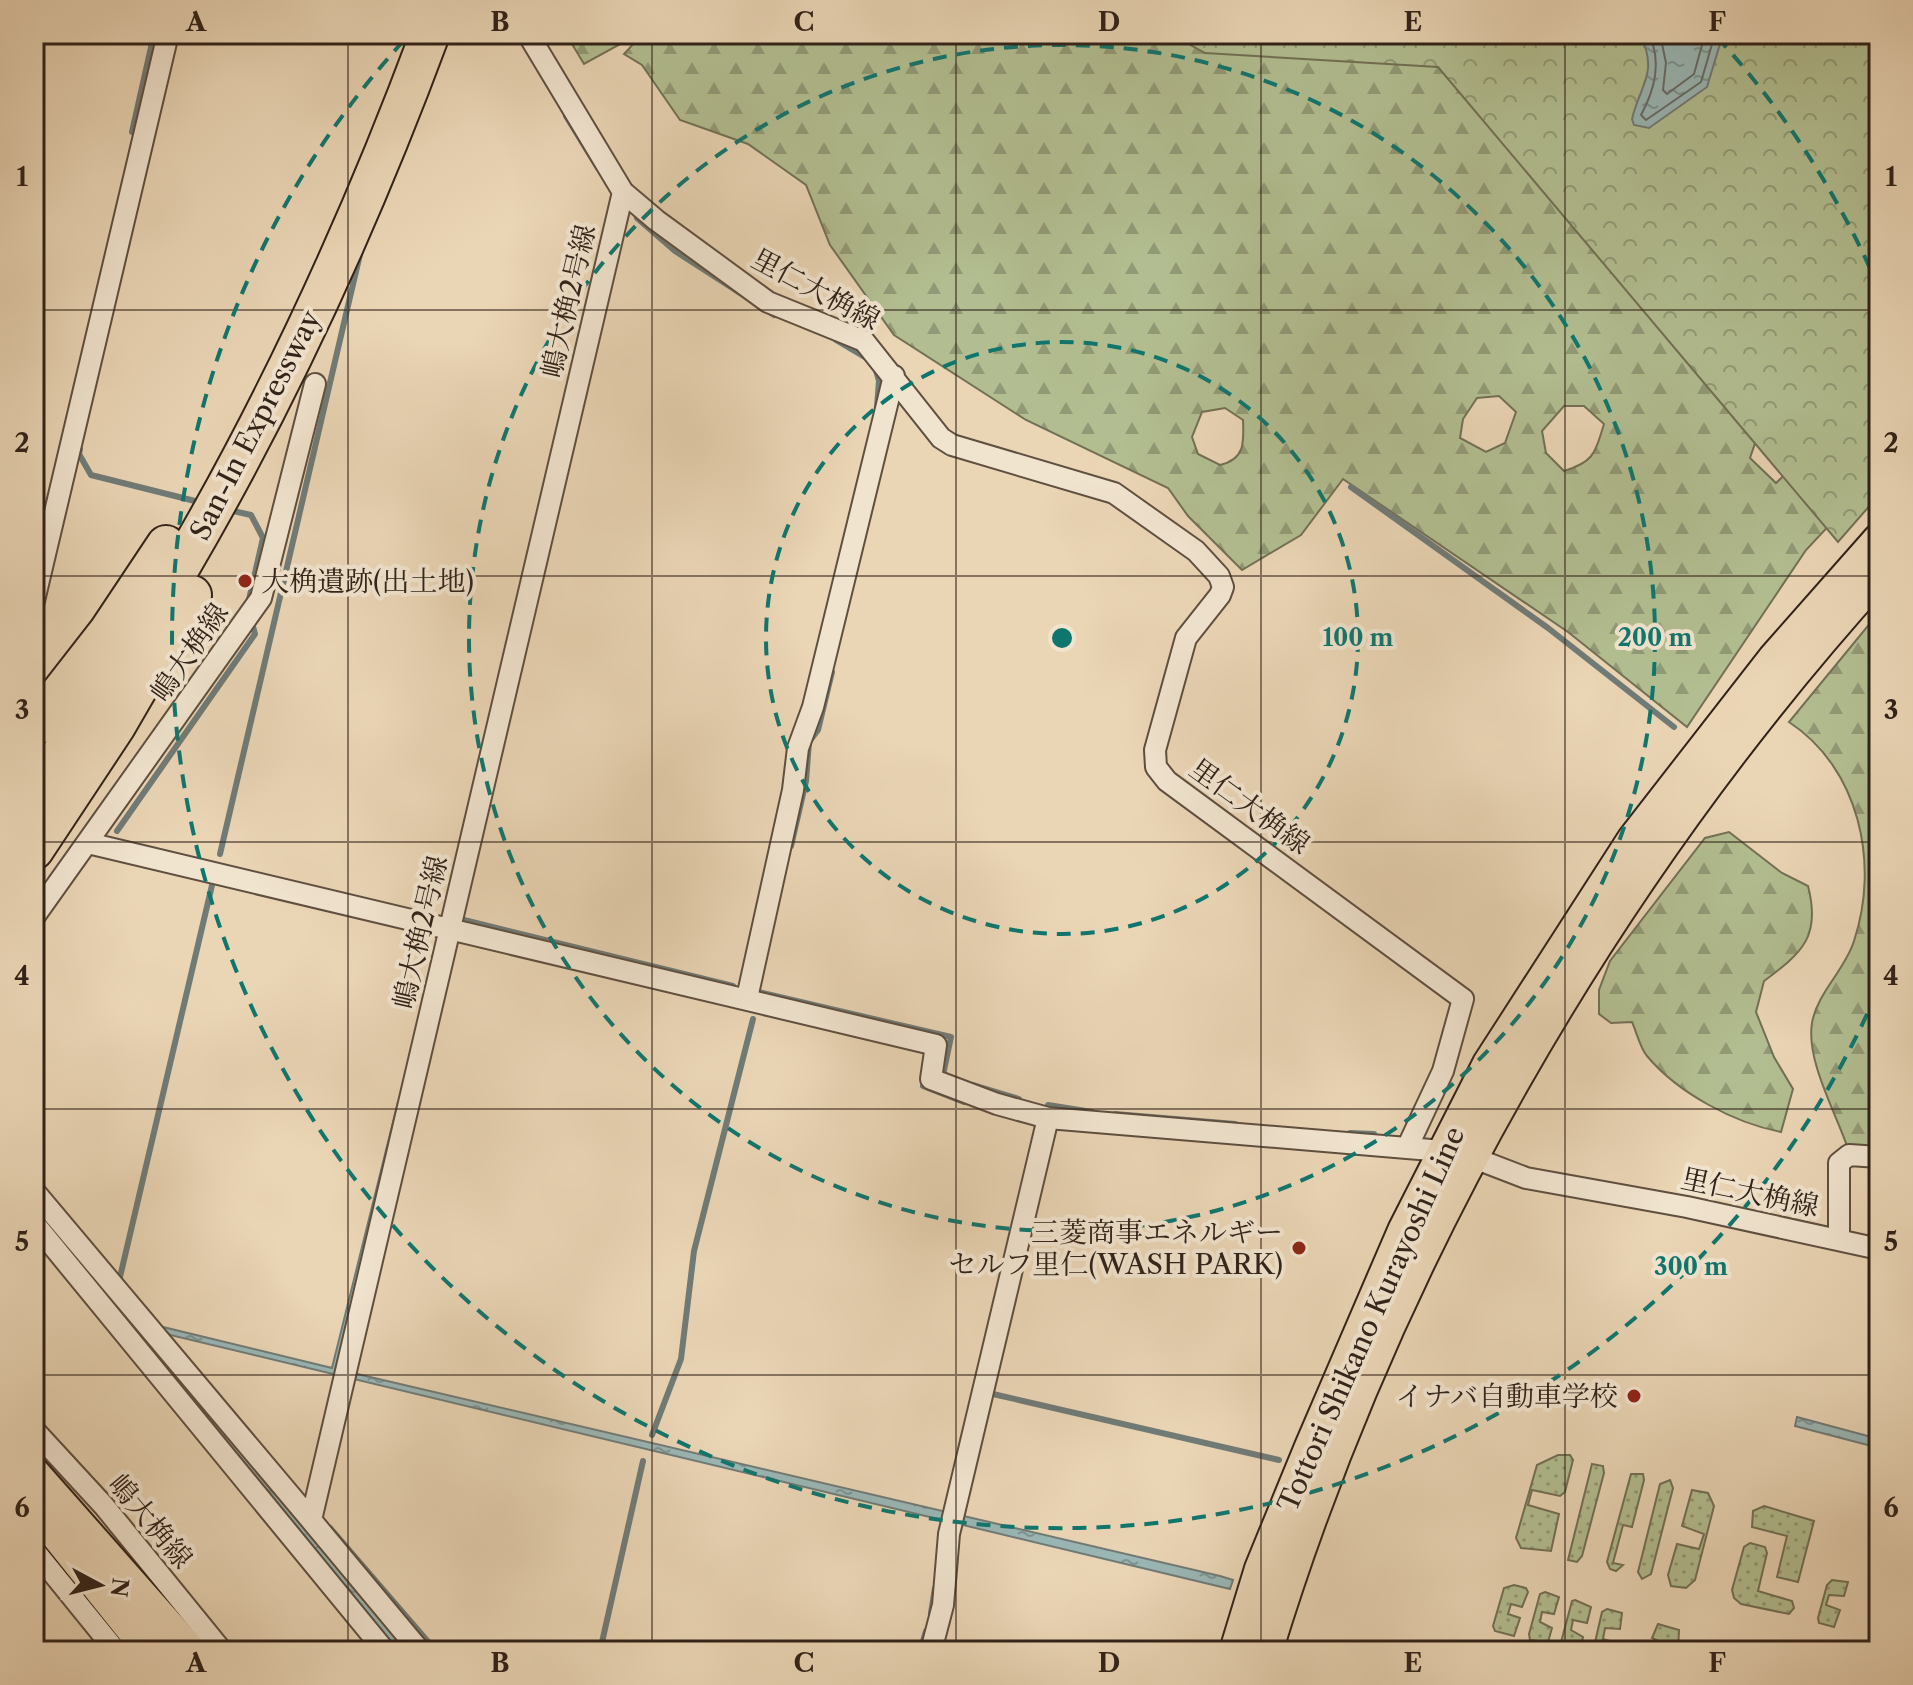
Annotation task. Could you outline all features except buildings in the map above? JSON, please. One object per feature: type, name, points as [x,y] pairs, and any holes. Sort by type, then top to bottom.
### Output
[{"type":"highway","name":"San-In Expressway","points":[[34,792],[115,676],[175,571],[360,176],[416,34]]},
{"type":"highway","points":[[34,727],[108,632],[175,571],[297,385],[337,259],[430,34]]},
{"type":"highway","name":"San-In Expressway","points":[[34,772],[175,571]]},
{"type":"highway","points":[[34,850],[160,655],[175,571]]},
{"type":"main road","name":"Tottori Shikano Kurayoshi Line","points":[[1236,1651],[1261,1569],[1311,1447],[1443,1151],[1504,1040],[1634,839],[1774,659],[1879,540]]},
{"type":"main road","name":"Tottori Shikano Kurayoshi Line","points":[[1266,1651],[1356,1404],[1434,1232],[1548,1025],[1628,897],[1721,763],[1879,574]]},
{"type":"main road","points":[[34,1474],[190,1651]]},
{"type":"main road","points":[[34,1506],[150,1651]]},
{"type":"street","points":[[34,601],[168,34]]},
{"type":"street","name":"里仁大桷線","points":[[528,34],[623,192],[656,220],[768,302],[849,331],[864,341],[941,438],[952,445],[1114,493],[1196,551],[1219,576],[1223,587],[1220,595],[1186,638],[1155,750],[1156,767],[1167,781],[1463,999],[1443,1071],[1407,1148],[1443,1151],[1474,1158],[1526,1178],[1687,1207],[1879,1249]]},
{"type":"street","name":"嶋大桷2号線","points":[[311,1520],[623,192]]},
{"type":"street","points":[[747,998],[793,790],[798,748],[813,707],[894,376]]},
{"type":"street","name":"嶋大桷線","points":[[34,917],[261,598],[315,384]]},
{"type":"street","points":[[88,843],[936,1045],[931,1079],[997,1104],[1048,1118],[1407,1148]]},
{"type":"street","points":[[931,1651],[943,1605],[949,1534],[1048,1118]]},
{"type":"street","points":[[1839,1240],[1839,1163],[1849,1155],[1879,1157]]},
{"type":"street","points":[[34,1191],[420,1651]]},
{"type":"street","points":[[34,1223],[385,1651]]},
{"type":"street","name":"嶋大桷線","points":[[34,1430],[104,1506],[222,1651]]},
{"type":"street","points":[[34,1550],[116,1651]]},
{"type":"green space","points":[[566,34],[629,35],[624,42],[584,64]]},
{"type":"green space","points":[[635,34],[1593,34],[1879,472],[1806,550],[1687,727],[1568,632],[1343,479],[1301,535],[1242,570],[1188,516],[1168,488],[1026,420],[894,335],[830,245],[806,185],[748,144],[680,120],[642,65],[624,54],[636,41]],"holes":[[[1499,396],[1516,412],[1505,443],[1486,452],[1460,438],[1463,419],[1477,398]],[[1564,406],[1584,406],[1604,424],[1592,455],[1582,464],[1564,471],[1546,453],[1542,431]],[[1225,408],[1243,420],[1243,443],[1234,459],[1220,465],[1198,454],[1192,437],[1202,412]],[[1760,429],[1794,466],[1776,483],[1750,458]]]},
{"type":"green space","points":[[1171,34],[1879,34],[1879,495],[1838,542],[1438,67],[1205,53]]},
{"type":"green space","points":[[1879,616],[1879,1148],[1847,1146],[1817,1069],[1811,1037],[1819,1002],[1850,952],[1862,911],[1865,880],[1858,820],[1847,791],[1832,765],[1813,741],[1789,722]]},
{"type":"green space","points":[[1729,832],[1782,873],[1808,886],[1811,903],[1812,918],[1806,941],[1789,961],[1764,981],[1756,1012],[1774,1057],[1793,1089],[1781,1132],[1726,1114],[1691,1094],[1647,1056],[1632,1022],[1611,1023],[1599,1014],[1599,990],[1610,961],[1705,838]]},
{"type":"green space","points":[[1558,1455],[1570,1455],[1573,1460],[1565,1492],[1560,1496],[1532,1490],[1528,1505],[1559,1514],[1551,1551],[1521,1548],[1516,1538],[1537,1465]]},
{"type":"green space","points":[[1592,1464],[1603,1466],[1604,1473],[1582,1556],[1577,1562],[1568,1560]]},
{"type":"green space","points":[[1631,1474],[1643,1474],[1644,1480],[1632,1527],[1623,1525],[1613,1563],[1623,1565],[1616,1571],[1610,1569],[1607,1562]]},
{"type":"green space","points":[[1670,1480],[1673,1488],[1651,1574],[1642,1579],[1638,1572],[1660,1484]]},
{"type":"green space","points":[[1692,1490],[1708,1493],[1714,1506],[1695,1580],[1686,1588],[1671,1586],[1668,1575],[1677,1544],[1699,1549],[1704,1534],[1682,1526]]},
{"type":"green space","points":[[1764,1506],[1814,1521],[1798,1582],[1777,1577],[1787,1536],[1752,1527],[1753,1511]]},
{"type":"green space","points":[[1750,1543],[1765,1547],[1767,1553],[1758,1591],[1792,1601],[1794,1608],[1789,1614],[1741,1604],[1734,1598],[1732,1590],[1744,1547]]},
{"type":"green space","points":[[1832,1580],[1848,1582],[1844,1596],[1829,1595],[1826,1605],[1840,1610],[1834,1627],[1819,1623],[1818,1618],[1827,1585]]},
{"type":"green space","points":[[1514,1585],[1526,1588],[1528,1592],[1522,1607],[1511,1604],[1508,1614],[1520,1618],[1514,1636],[1495,1631],[1493,1626],[1504,1588]]},
{"type":"green space","points":[[1545,1592],[1559,1597],[1554,1614],[1542,1612],[1540,1622],[1552,1628],[1548,1642],[1530,1640],[1540,1594]]},
{"type":"green space","points":[[1572,1601],[1591,1607],[1587,1623],[1573,1620],[1571,1630],[1583,1637],[1580,1651],[1560,1646]]},
{"type":"green space","points":[[1607,1609],[1622,1613],[1620,1629],[1605,1628],[1603,1639],[1613,1642],[1613,1651],[1593,1651],[1602,1612]]},
{"type":"green space","points":[[1658,1624],[1679,1630],[1678,1651],[1664,1651],[1665,1644],[1652,1638]]},
{"type":"water","points":[[1640,34],[1723,34],[1707,87],[1649,128],[1634,125],[1632,119],[1648,69]]},
{"type":"water","points":[[398,1102],[401,1102],[336,1369],[1220,1576],[1233,1580],[1230,1589],[166,1334],[163,1327],[332,1368]]},
{"type":"water","points":[[34,1203],[413,1651],[393,1651],[34,1222]]},
{"type":"water","points":[[1797,1417],[1879,1439],[1879,1448],[1795,1426]]},
{"type":"waterway","points":[[132,132],[154,34]]},
{"type":"waterway","points":[[566,116],[598,168]]},
{"type":"waterway","points":[[637,218],[675,251],[774,315]]},
{"type":"waterway","points":[[220,854],[361,250]]},
{"type":"waterway","points":[[836,340],[868,359]]},
{"type":"waterway","points":[[875,367],[879,381],[877,407]]},
{"type":"waterway","points":[[80,449],[79,454],[91,475],[203,503]]},
{"type":"waterway","points":[[1351,487],[1548,628],[1674,727]]},
{"type":"waterway","points":[[229,510],[251,515],[263,538],[248,604]]},
{"type":"waterway","points":[[117,831],[255,634],[251,619]]},
{"type":"waterway","points":[[791,846],[806,781],[809,742],[818,730],[832,672]]},
{"type":"waterway","points":[[120,1277],[213,881]]},
{"type":"waterway","points":[[464,920],[733,986]]},
{"type":"waterway","points":[[758,992],[951,1037],[943,1075],[947,1076]]},
{"type":"waterway","points":[[652,1435],[681,1359],[694,1251],[753,1019]]},
{"type":"waterway","points":[[973,1085],[1019,1099]]},
{"type":"waterway","points":[[923,1086],[964,1102]]},
{"type":"waterway","points":[[1048,1105],[1092,1112]]},
{"type":"waterway","points":[[1115,1114],[1235,1124]]},
{"type":"waterway","points":[[1350,1133],[1374,1134]]},
{"type":"waterway","points":[[993,1394],[1279,1460]]},
{"type":"waterway","points":[[600,1651],[643,1461]]},
{"type":"waterway","points":[[330,1528],[436,1651]]},
{"type":"waterway","points":[[931,1613],[935,1588]]},
{"type":"waterway","points":[[920,1651],[926,1631]]},
{"type":"place","name":"大桷遺跡(出土地)","points":[[245,581]]},
{"type":"place","name":"三菱商事エネルギー セルフ里仁(WASH PARK)","points":[[1299,1248]]},
{"type":"place","name":"イナバ自動車学校","points":[[1634,1396]]}]
